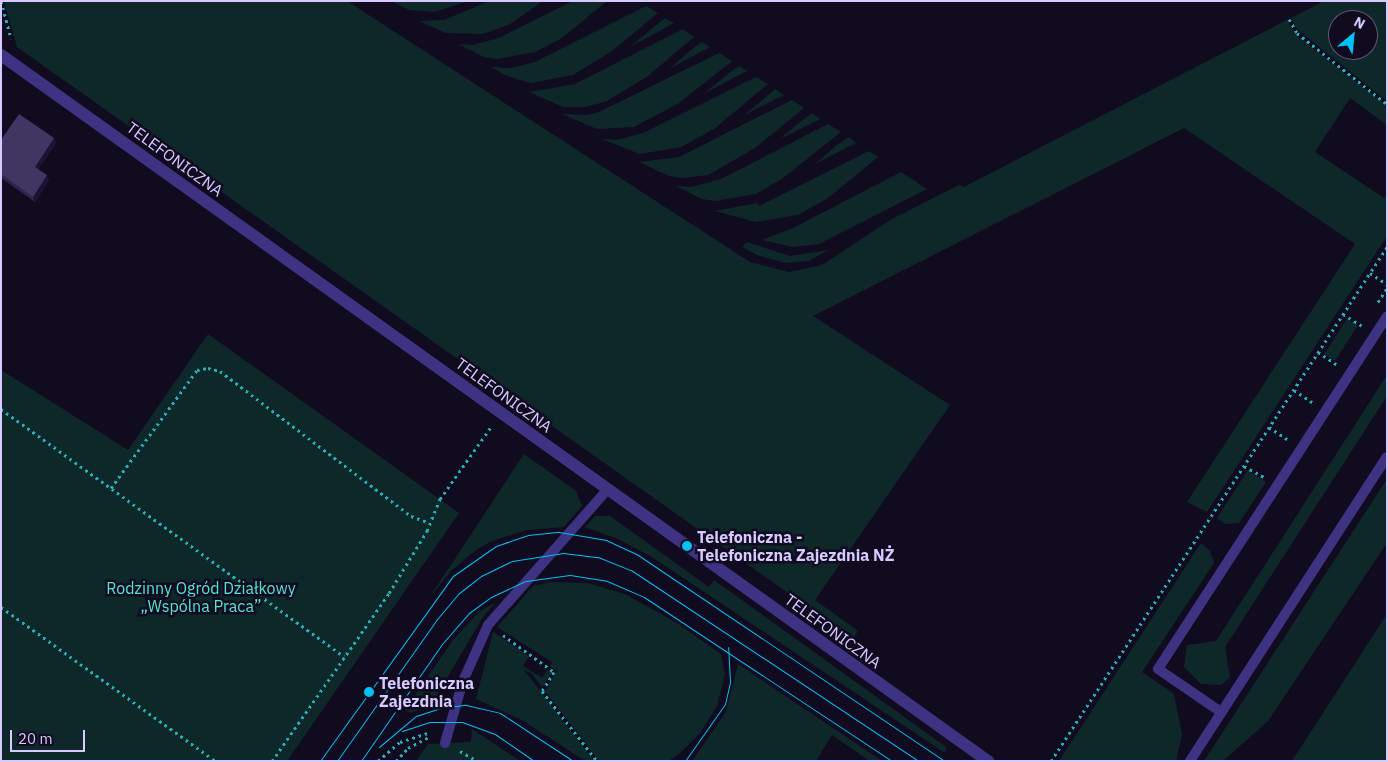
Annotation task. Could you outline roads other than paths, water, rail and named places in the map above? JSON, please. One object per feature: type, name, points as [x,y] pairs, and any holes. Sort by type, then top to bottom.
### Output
[{"type":"street","name":"TELEFONICZNA","points":[[5,50],[501,413],[988,761]]},
{"type":"lane","points":[[1222,712],[1158,669],[1387,317]]},
{"type":"lane","points":[[1190,761],[1387,457]]},
{"type":"lane","points":[[445,743],[462,682],[488,625],[608,489]]},
{"type":"tram line","points":[[320,761],[453,576],[496,546],[528,535],[559,532],[606,540],[638,555],[945,761]]},
{"type":"tram line","points":[[337,761],[438,618],[458,594],[481,576],[512,561],[563,553],[598,557],[631,570],[919,761]]},
{"type":"tram line","points":[[361,761],[442,644],[469,613],[491,597],[526,581],[570,575],[607,581],[644,597],[892,761]]},
{"type":"tram line","points":[[685,761],[725,704],[730,682],[728,647]]},
{"type":"tram line","points":[[379,747],[416,716],[440,708],[466,705],[500,713],[573,761]]},
{"type":"tram line","points":[[402,731],[430,722],[462,722],[495,734],[534,761]]},
{"type":"place","name":"Telefoniczna - Telefoniczna Zajezdnia NŻ","points":[[687,546]]},
{"type":"place","name":"Telefoniczna Zajezdnia","points":[[369,692]]},
{"type":"park label","name":"Rodzinny Ogród Działkowy „Wspólna Praca”","points":[[201,597]]}]
